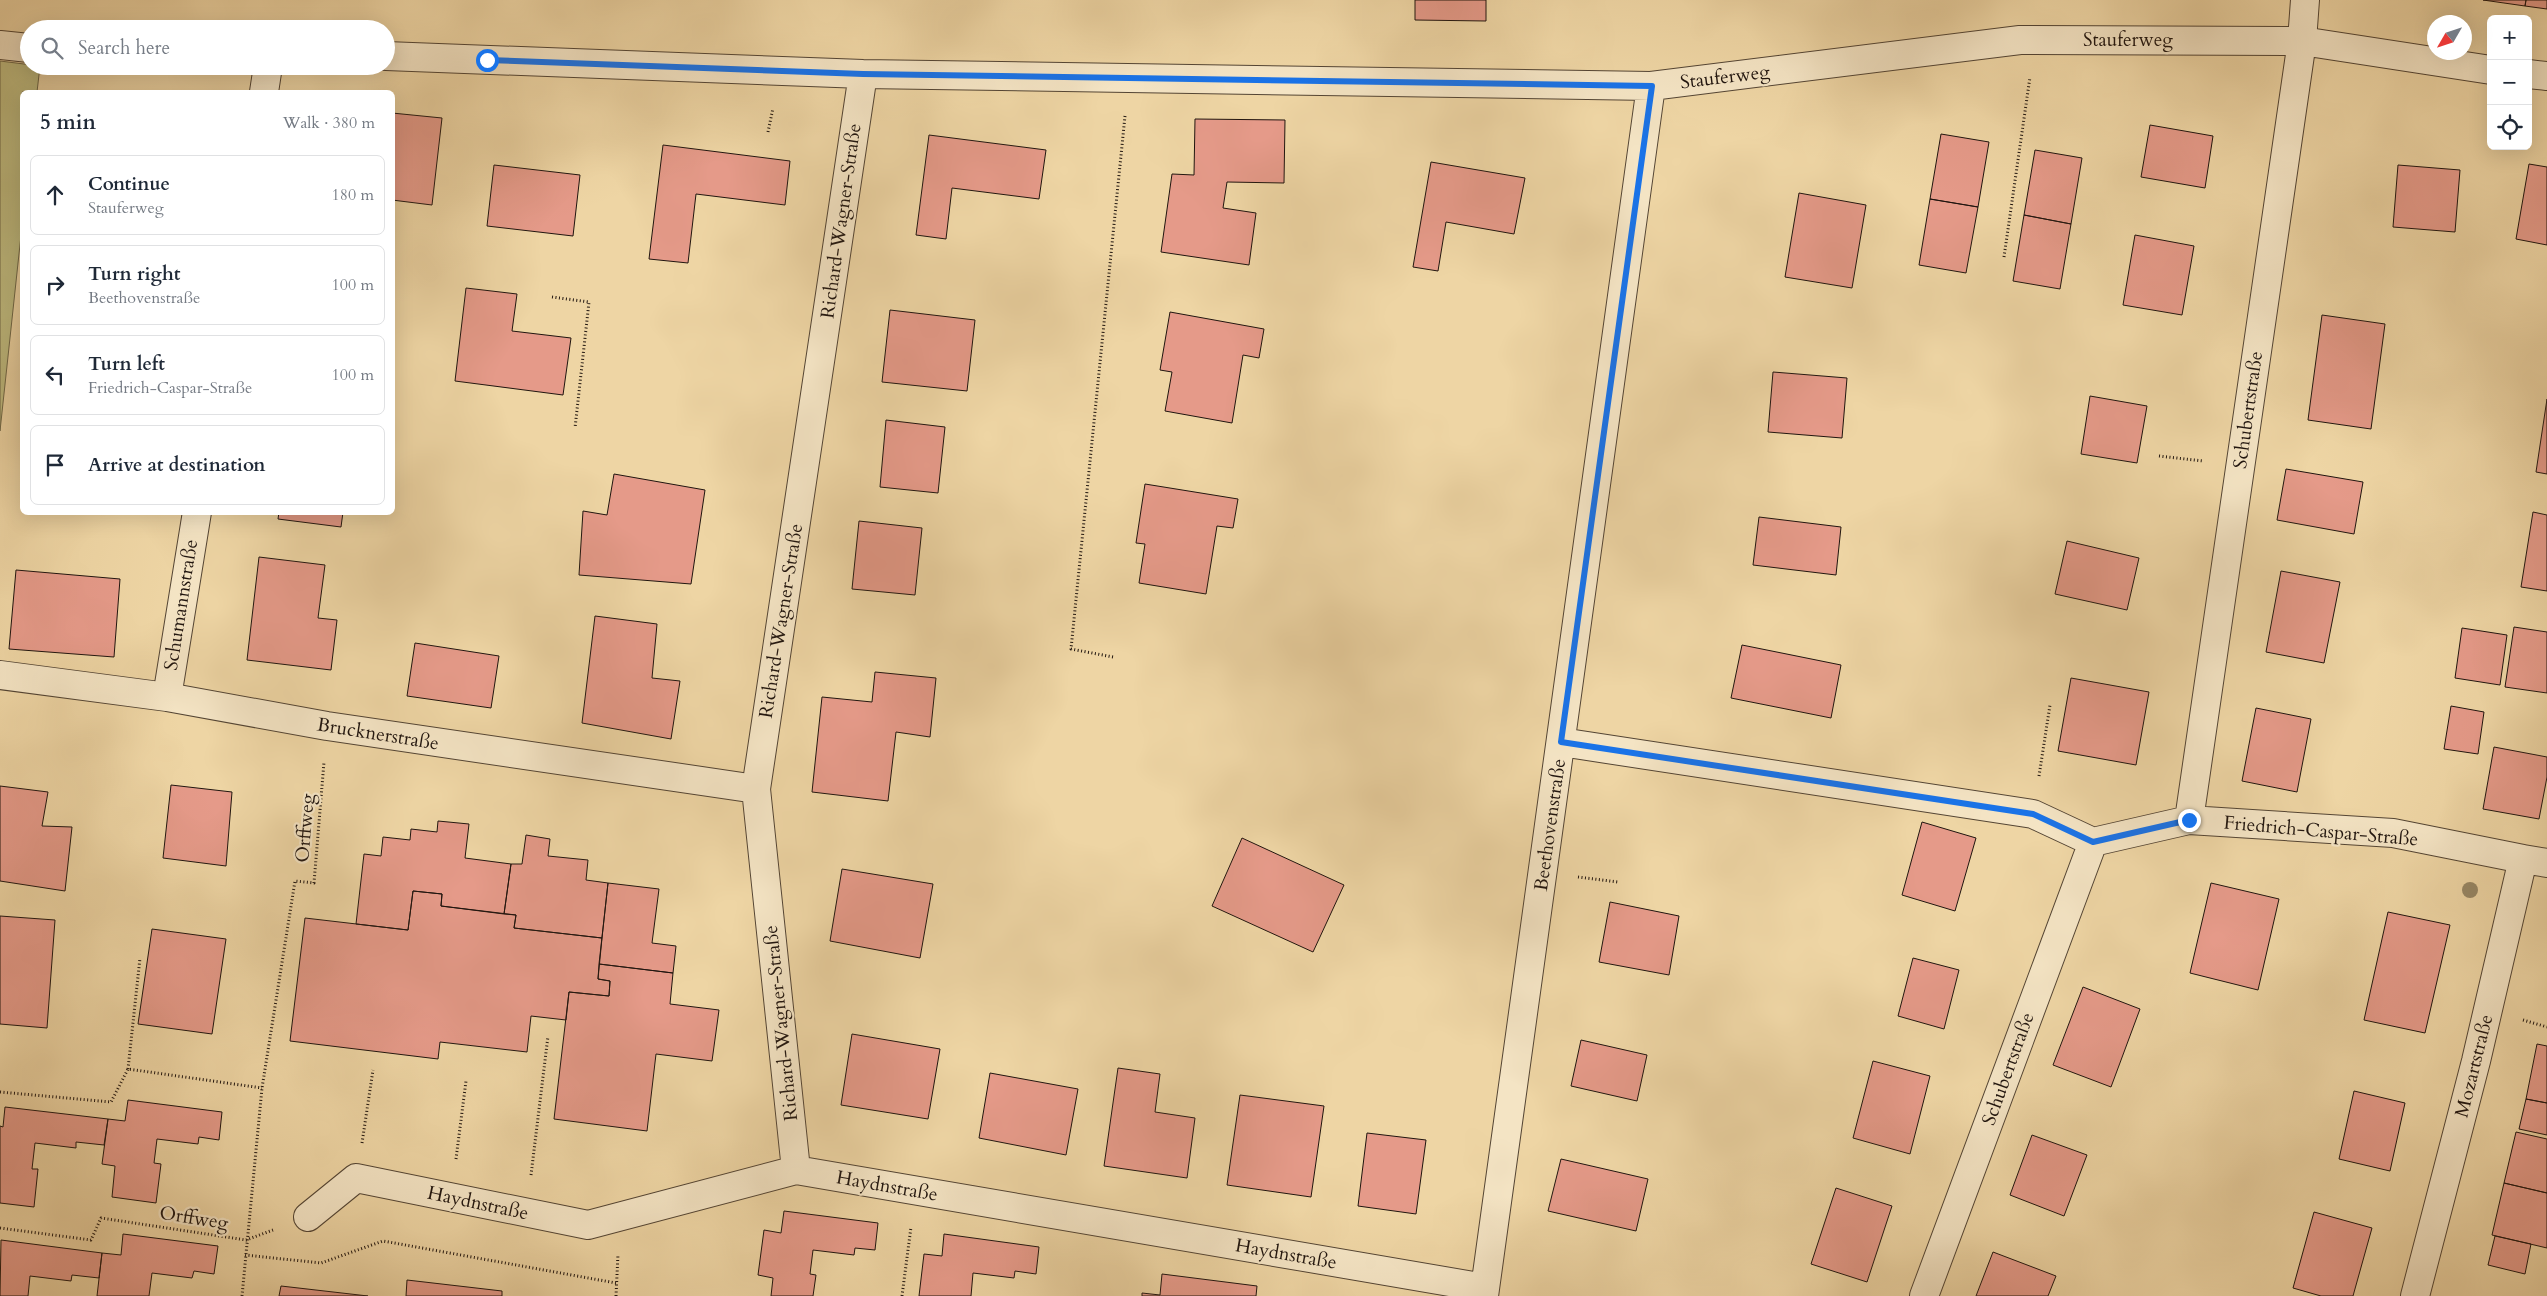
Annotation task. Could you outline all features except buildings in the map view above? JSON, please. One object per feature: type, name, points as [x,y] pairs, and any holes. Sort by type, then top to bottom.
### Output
[{"type":"street","name":"Schubertstraße","points":[[2189,820],[2302,41],[2304,0]]},
{"type":"street","name":"Stauferweg","points":[[395,56],[863,74],[1652,86],[2035,40],[2302,41],[2487,69]]},
{"type":"street","points":[[0,45],[20,47]]},
{"type":"street","name":"Richard-Wagner-Straße","points":[[796,1170],[756,789],[863,74]]},
{"type":"street","points":[[2532,74],[2547,76]]},
{"type":"street","points":[[264,90],[267,75]]},
{"type":"street","name":"Beethovenstraße","points":[[1484,1292],[1652,86]]},
{"type":"street","name":"Schumannstraße","points":[[167,697],[197,515]]},
{"type":"street","name":"Brucknerstraße","points":[[0,675],[167,697],[327,726],[756,789]]},
{"type":"street","points":[[1561,742],[2033,814],[2093,842]]},
{"type":"street","name":"Friedrich-Caspar-Straße","points":[[2093,842],[2189,820],[2393,833],[2535,861]]},
{"type":"street","name":"Schubertstraße","points":[[1924,1296],[2093,842]]},
{"type":"street","name":"Mozartstraße","points":[[2415,1296],[2478,1052],[2535,861]]},
{"type":"street","name":"Haydnstraße","points":[[356,1178],[588,1226],[796,1170],[1484,1292]]},
{"type":"street","points":[[308,1217],[356,1178]]},
{"type":"path","points":[[2004,257],[2035,40]]},
{"type":"path","points":[[1113,657],[1071,648],[1129,78]]},
{"type":"path","points":[[552,297],[590,302],[576,428]]},
{"type":"path","points":[[2159,456],[2240,465]]},
{"type":"path","points":[[2033,814],[2050,705]]},
{"type":"path","name":"Orffweg","points":[[0,1228],[91,1240],[101,1218],[246,1240],[262,1088],[295,881],[314,883],[327,726]]},
{"type":"path","points":[[0,1092],[111,1102],[128,1069],[140,958]]},
{"type":"path","points":[[527,1213],[548,1036]]},
{"type":"path","points":[[128,1069],[262,1088]]},
{"type":"path","points":[[356,1178],[373,1070]]},
{"type":"path","points":[[452,1197],[466,1081]]},
{"type":"path","points":[[902,1296],[915,1190]]},
{"type":"path","points":[[242,1296],[246,1240]]},
{"type":"path","points":[[246,1255],[321,1263],[383,1241],[616,1283]]},
{"type":"shaded area","points":[[0,61],[20,64],[20,75],[39,75],[37,90],[20,90],[20,245],[0,431]]},
{"type":"route","points":[[487,60],[863,74],[1652,86],[1561,742],[2033,814],[2093,842],[2189,820]]}]
